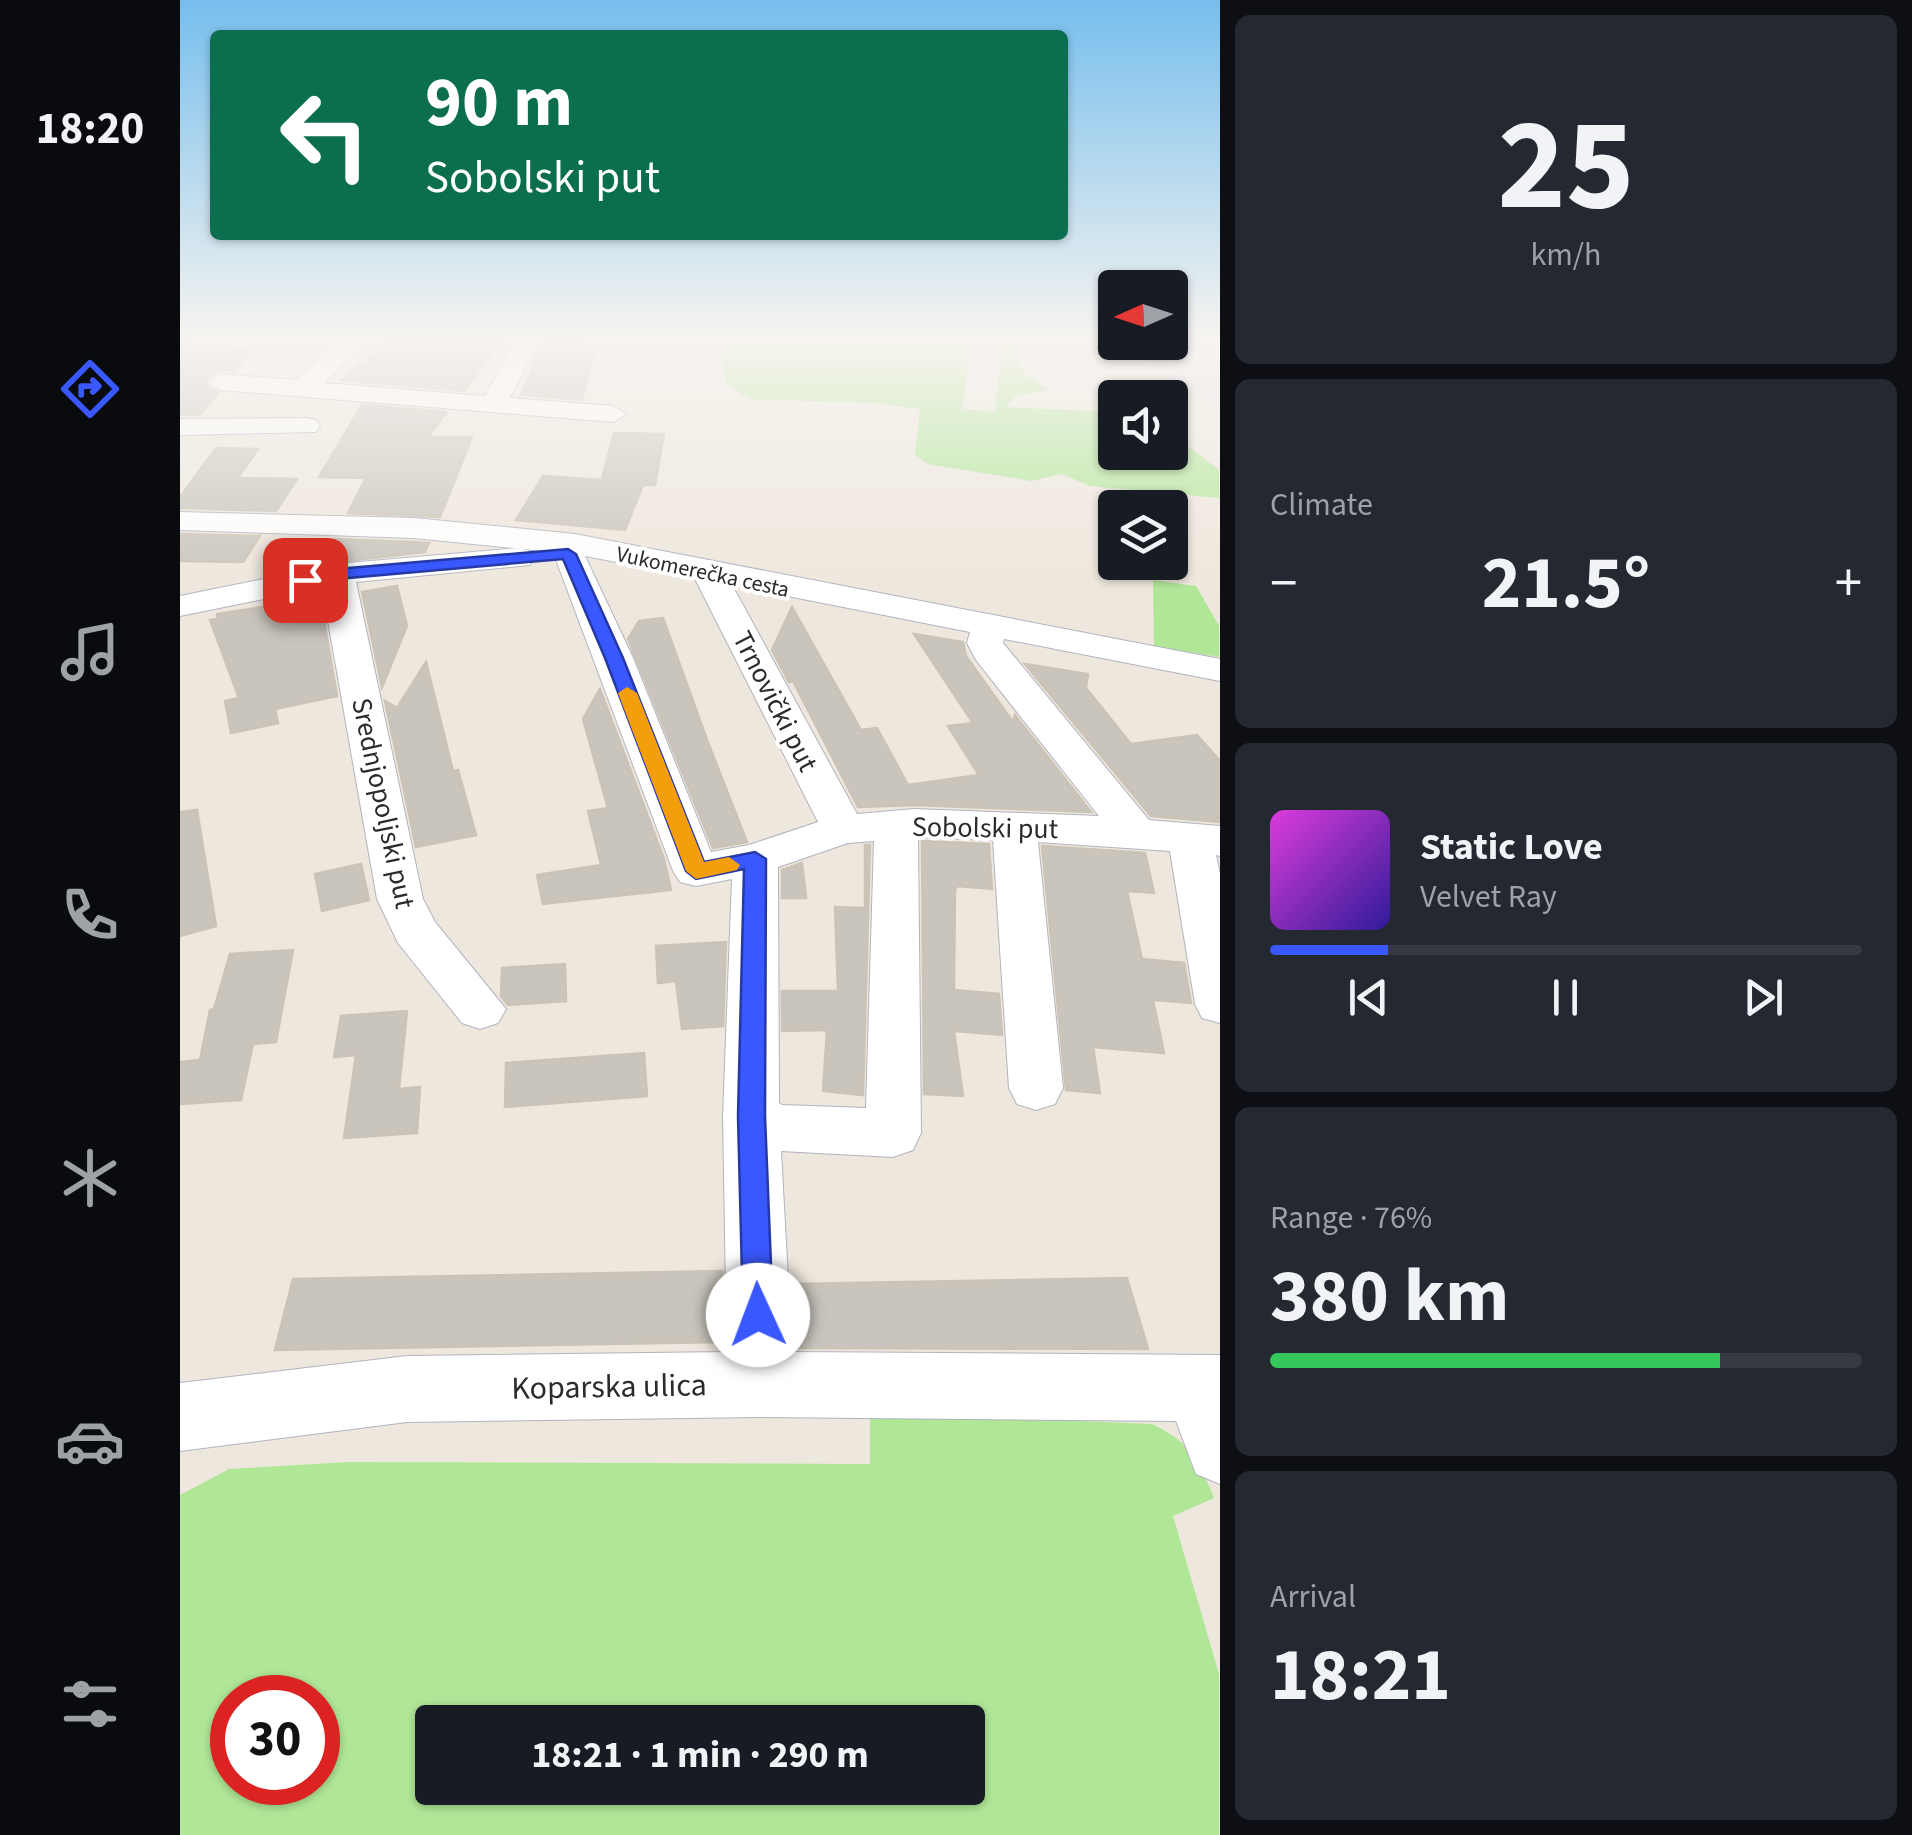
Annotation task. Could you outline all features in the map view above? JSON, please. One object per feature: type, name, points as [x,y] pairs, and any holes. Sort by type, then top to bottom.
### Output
[{"type":"street","points":[[180,427],[306,426]]},
{"type":"street","name":"Vukomerečka cesta","points":[[180,521],[449,530],[709,573],[1220,670]]},
{"type":"street","points":[[189,599],[337,574],[572,549]]},
{"type":"street","name":"Sobolski put","points":[[572,549],[696,871],[755,859],[842,829],[896,825],[1014,825],[1205,839]]},
{"type":"street","name":"Trnovički put","points":[[709,573],[842,829]]},
{"type":"street","name":"Srednjopoljski put","points":[[337,574],[400,899],[415,931],[480,1010]]},
{"type":"street","points":[[989,628],[985,643],[989,652],[1135,832]]},
{"type":"street","points":[[751,1116],[778,1128],[893,1133],[896,825]]},
{"type":"street","points":[[1014,825],[1036,1088]]},
{"type":"street","points":[[1205,839],[1193,874],[1220,1004]]},
{"type":"street","points":[[755,859],[751,1116],[761,1384]]},
{"type":"street","name":"Koparska ulica","points":[[180,1416],[407,1389],[761,1384],[1209,1387]]},
{"type":"street","points":[[1209,1387],[1220,1450]]},
{"type":"green space","points":[[919,422],[1098,422],[1098,470],[1188,470],[1188,446],[1219,470],[1219,498],[1188,495],[1188,490],[1090,486],[1062,474],[1031,481],[928,464],[915,455]]},
{"type":"green space","points":[[1153,580],[1196,586],[1219,626],[1219,657],[1154,646]]},
{"type":"green space","points":[[870,1412],[1152,1424],[1185,1445],[1198,1462],[1214,1498],[1173,1516],[1219,1674],[1219,1835],[180,1835],[180,1495],[229,1469],[348,1462],[870,1464]]},
{"type":"building","points":[[352,422],[440,422],[428,437],[472,437],[440,517],[348,513],[366,478],[319,477]]},
{"type":"building","points":[[614,433],[664,434],[655,485],[643,485],[625,530],[516,520],[543,476],[602,480]]},
{"type":"building","points":[[216,448],[258,449],[238,478],[297,479],[276,511],[180,508],[180,497]]},
{"type":"building","points":[[180,534],[260,536],[243,562],[180,561]]},
{"type":"building","points":[[334,539],[429,543],[425,552],[320,564]]},
{"type":"building","points":[[397,586],[407,626],[382,687],[362,592]]},
{"type":"building","points":[[320,598],[337,696],[275,709],[278,723],[231,733],[225,701],[239,698],[210,620],[218,619],[217,614]]},
{"type":"building","points":[[792,607],[861,730],[877,728],[908,785],[979,775],[948,726],[973,723],[914,634],[963,642],[966,656],[1013,722],[1015,715],[1091,812],[914,805],[858,807],[793,681],[789,682],[772,650]]},
{"type":"building","points":[[663,618],[747,842],[713,848],[628,639],[639,621]]},
{"type":"building","points":[[426,662],[453,771],[458,770],[476,835],[416,847],[385,701],[397,708]]},
{"type":"building","points":[[1025,664],[1088,674],[1086,688],[1131,744],[1197,735],[1220,761],[1220,822],[1151,816]]},
{"type":"building","points":[[600,689],[664,859],[671,890],[543,904],[537,875],[601,865],[588,811],[608,808],[583,719]]},
{"type":"building","points":[[197,810],[216,926],[180,936],[180,812]]},
{"type":"building","points":[[922,841],[989,844],[992,889],[957,886],[955,890],[954,990],[999,994],[1002,1035],[954,1031],[963,1096],[924,1094]]},
{"type":"building","points":[[865,845],[870,845],[863,1095],[823,1091],[827,1030],[782,1031],[782,991],[838,991],[835,907],[865,908]]},
{"type":"building","points":[[1042,846],[1145,853],[1154,893],[1127,891],[1142,959],[1184,963],[1191,1003],[1153,1000],[1164,1053],[1093,1047],[1100,1093],[1066,1090]]},
{"type":"building","points":[[802,863],[806,898],[782,898],[782,870]]},
{"type":"building","points":[[361,864],[369,900],[322,911],[315,874]]},
{"type":"building","points":[[726,942],[723,1026],[682,1029],[676,981],[658,983],[656,946]]},
{"type":"building","points":[[293,950],[276,1042],[253,1044],[241,1100],[180,1104],[180,1062],[200,1060],[210,1010],[214,1009],[230,954]]},
{"type":"building","points":[[565,964],[566,1001],[508,1005],[501,996],[502,968]]},
{"type":"building","points":[[407,1011],[399,1089],[420,1087],[417,1133],[344,1138],[356,1055],[334,1057],[341,1016]]},
{"type":"building","points":[[644,1053],[647,1096],[505,1107],[506,1063]]},
{"type":"building","points":[[722,1271],[723,1342],[275,1350],[293,1279]]},
{"type":"building","points":[[1127,1278],[1148,1349],[798,1348],[795,1340],[792,1284]]},
{"type":"slow traffic","points":[[627,693],[696,871],[729,865]]},
{"type":"route","points":[[305,580],[568,554],[614,658],[696,871],[755,859],[751,1116],[758,1315]]}]
